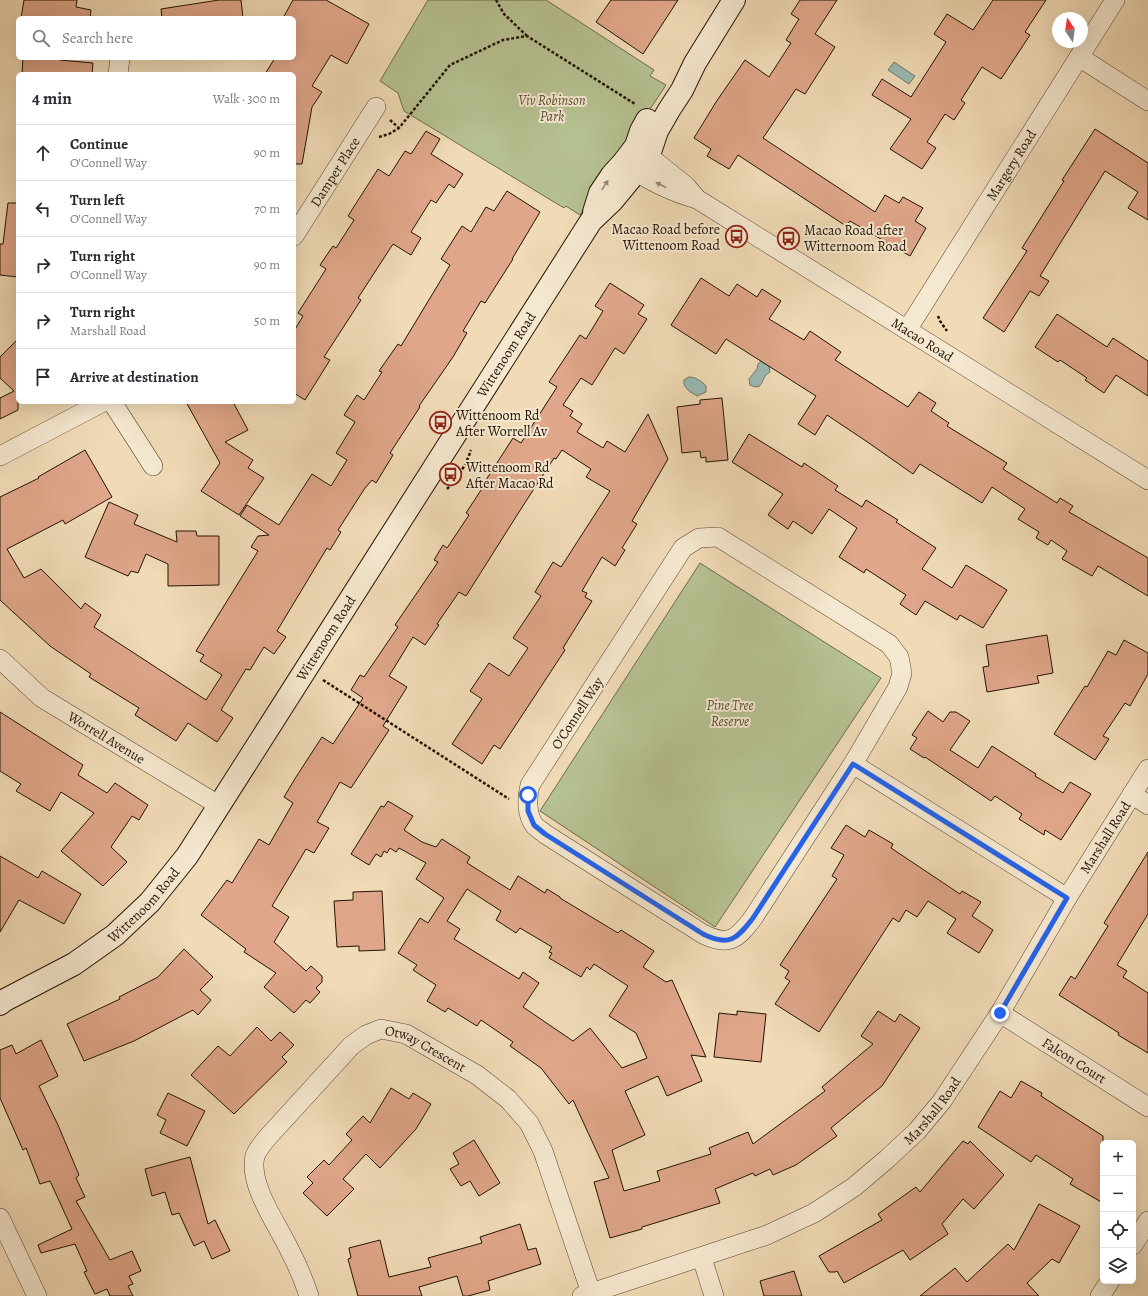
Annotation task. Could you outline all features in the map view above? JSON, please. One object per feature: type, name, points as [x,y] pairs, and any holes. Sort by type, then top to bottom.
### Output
[{"type":"street","name":"Wittenoom Road","points":[[2,1002],[74,964],[115,935],[150,902],[187,856],[591,221],[600,193],[612,175],[636,159],[657,131],[682,90],[695,63],[734,0]]},
{"type":"street","name":"Margery Road","points":[[907,330],[1115,0]]},
{"type":"street","points":[[1079,57],[1148,100]]},
{"type":"street","points":[[118,72],[120,60]]},
{"type":"street","name":"Wittenoom Road","points":[[636,159],[641,131],[651,114],[671,83],[695,63]]},
{"type":"street","name":"Damper Place","points":[[296,233],[376,107]]},
{"type":"street","name":"Macao Road","points":[[636,159],[686,186],[697,199],[1148,480]]},
{"type":"street","points":[[0,456],[99,404]]},
{"type":"street","points":[[113,404],[153,466]]},
{"type":"street","name":"O'Connell Way","points":[[718,537],[889,644],[899,657],[902,673],[898,687],[853,764],[753,918],[741,933],[729,941],[713,939],[703,934],[545,834],[534,825],[528,811],[528,795],[530,785],[683,548],[699,538],[718,537]]},
{"type":"street","name":"Worrell Avenue","points":[[0,659],[42,698],[220,806]]},
{"type":"street","points":[[853,764],[1067,898]]},
{"type":"street","name":"Marshall Road","points":[[587,1295],[702,1258],[767,1235],[814,1213],[854,1187],[888,1159],[917,1130],[942,1101],[1000,1013],[1067,898],[1148,769]]},
{"type":"street","points":[[1132,794],[1148,805]]},
{"type":"street","name":"Falcon Court","points":[[1000,1013],[1148,1106]]},
{"type":"street","name":"Otway Crescent","points":[[309,1296],[290,1251],[259,1191],[254,1172],[255,1154],[267,1138],[351,1046],[366,1035],[381,1029],[406,1034],[478,1075],[508,1099],[529,1123],[542,1150],[587,1295]]},
{"type":"street","points":[[0,1218],[6,1248],[37,1296]]},
{"type":"street","points":[[1136,1240],[1148,1221]]},
{"type":"street","points":[[702,1258],[714,1296]]},
{"type":"street","points":[[1100,1296],[1108,1284]]},
{"type":"path","points":[[496,0],[504,14],[527,36],[651,114]]},
{"type":"path","points":[[376,107],[399,128],[450,65],[503,40],[527,36]]},
{"type":"path","points":[[307,669],[528,811]]},
{"type":"green space","name":"Viv Robinson Park","points":[[428,0],[546,0],[654,70],[650,76],[666,85],[580,215],[566,206],[564,208],[404,111],[398,93],[380,81]]},
{"type":"green space","name":"Pine Tree Reserve","points":[[700,563],[881,678],[715,927],[540,811]]},
{"type":"water","points":[[894,62],[915,76],[909,84],[888,70]]},
{"type":"water","points":[[761,361],[769,366],[770,372],[764,378],[760,386],[755,387],[750,385],[749,379]]},
{"type":"water","points":[[689,377],[702,382],[706,386],[706,392],[697,396],[688,390],[685,386],[684,380]]},
{"type":"building","points":[[24,0],[77,0],[76,7],[91,10],[90,16],[21,16]]},
{"type":"building","points":[[219,0],[241,0],[243,16],[162,16],[161,9]]},
{"type":"building","points":[[293,0],[326,0],[369,24],[347,64],[331,55],[312,86],[322,92],[312,107],[302,164],[296,164],[296,72],[266,72],[274,60],[296,60],[296,16],[284,16]]},
{"type":"building","points":[[611,0],[678,0],[643,54],[596,22]]},
{"type":"building","points":[[800,0],[837,0],[815,34],[835,47],[805,94],[796,89],[763,138],[875,212],[885,195],[899,203],[903,197],[923,208],[915,221],[926,228],[910,256],[850,221],[846,226],[738,155],[729,169],[707,156],[711,149],[694,138],[716,102],[745,60],[769,77],[791,43],[786,40],[799,19],[791,14]]},
{"type":"building","points":[[993,0],[1046,0],[1025,32],[1030,35],[1001,79],[982,67],[961,100],[965,103],[954,120],[945,114],[927,142],[936,148],[922,169],[890,149],[911,119],[872,95],[882,79],[911,97],[946,42],[934,34],[947,14],[973,30]]},
{"type":"building","points":[[23,60],[60,60],[93,63],[92,72],[22,72]]},
{"type":"building","points":[[1095,129],[1148,163],[1148,220],[1128,208],[1138,192],[1105,171],[1040,276],[1049,281],[1039,296],[1030,291],[1004,332],[983,318],[1027,251],[1022,248],[1064,181],[1062,180]]},
{"type":"building","points":[[426,131],[440,139],[431,154],[463,174],[454,188],[449,184],[436,203],[431,200],[411,232],[421,238],[411,255],[393,244],[358,298],[361,300],[324,357],[330,360],[305,400],[296,394],[296,328],[303,316],[298,313],[326,269],[320,265],[333,246],[336,248],[354,220],[348,216],[378,169],[389,176],[405,151],[411,154]]},
{"type":"building","points":[[507,191],[540,212],[513,259],[485,303],[481,301],[463,331],[467,333],[390,453],[393,455],[376,483],[372,480],[365,488],[338,530],[341,532],[330,550],[327,548],[277,631],[286,637],[274,654],[264,647],[250,670],[246,669],[221,710],[233,718],[217,742],[188,723],[176,741],[135,715],[139,708],[89,677],[91,674],[50,646],[0,600],[0,497],[39,478],[38,477],[85,450],[112,497],[65,524],[63,520],[7,549],[24,578],[41,569],[81,609],[85,603],[101,615],[94,627],[206,700],[222,675],[200,661],[204,655],[196,651],[258,551],[251,547],[258,536],[269,535],[240,516],[247,505],[279,525],[312,474],[331,486],[347,460],[336,453],[355,422],[344,415],[357,395],[364,400],[382,372],[379,371],[398,344],[401,346],[450,265],[441,259],[462,226],[471,232],[486,207],[494,211]]},
{"type":"building","points":[[8,203],[16,203],[16,277],[0,275],[0,244],[3,244]]},
{"type":"building","points":[[701,278],[729,296],[737,284],[757,297],[762,289],[781,301],[769,319],[804,340],[810,331],[841,352],[835,360],[908,407],[919,392],[936,403],[931,411],[949,423],[947,426],[1007,463],[1003,469],[1057,503],[1060,498],[1073,506],[1069,512],[1148,558],[1148,596],[1098,566],[1092,576],[1062,559],[1067,551],[1051,540],[1048,545],[1036,538],[1039,532],[1018,519],[1025,509],[992,487],[982,503],[920,464],[913,474],[827,415],[815,435],[798,424],[816,396],[726,339],[716,354],[671,325]]},
{"type":"building","points":[[610,283],[644,305],[638,314],[647,319],[624,354],[615,348],[592,385],[581,378],[563,405],[573,411],[570,416],[582,424],[577,432],[603,448],[607,441],[625,452],[648,414],[668,459],[632,521],[637,524],[622,548],[625,550],[615,566],[602,557],[582,591],[587,593],[585,597],[592,601],[563,648],[565,650],[500,749],[494,745],[482,764],[452,744],[482,699],[470,691],[489,663],[509,676],[528,648],[513,638],[541,596],[535,592],[553,562],[561,567],[610,491],[586,477],[591,469],[562,450],[556,459],[554,458],[466,596],[459,592],[437,624],[439,625],[425,645],[413,637],[389,676],[407,687],[383,726],[389,730],[351,788],[340,782],[317,822],[329,828],[314,853],[306,849],[272,906],[289,917],[274,942],[306,971],[311,966],[322,976],[322,982],[316,988],[320,992],[310,1003],[306,1000],[294,1013],[264,987],[276,973],[244,952],[246,949],[201,915],[227,880],[232,883],[259,839],[269,845],[293,803],[284,797],[296,777],[322,737],[333,744],[363,698],[351,690],[360,675],[364,677],[398,627],[395,625],[438,562],[434,560],[443,545],[447,548],[469,515],[466,513],[513,438],[521,443],[557,387],[549,382],[580,335],[586,339],[603,311],[595,306]]},
{"type":"building","points":[[1057,314],[1107,347],[1113,338],[1148,361],[1148,396],[1116,375],[1104,393],[1085,380],[1087,378],[1060,360],[1058,362],[1035,347]]},
{"type":"building","points":[[16,341],[16,404],[18,404],[18,410],[0,419],[0,398],[14,391],[0,378],[0,357]]},
{"type":"building","points":[[722,398],[728,460],[706,462],[706,457],[701,458],[700,451],[682,453],[677,407],[700,404],[700,400]]},
{"type":"building","points":[[187,404],[234,404],[248,430],[225,442],[253,460],[248,468],[264,478],[239,515],[201,491],[220,463]]},
{"type":"building","points":[[749,434],[802,467],[804,463],[838,486],[835,490],[862,507],[866,500],[898,520],[896,522],[936,548],[922,569],[952,588],[966,565],[1007,590],[983,628],[960,615],[957,620],[925,601],[916,615],[900,604],[906,595],[866,569],[864,573],[839,557],[857,528],[829,509],[812,534],[793,521],[788,529],[768,515],[783,494],[732,462]]},
{"type":"building","points":[[109,502],[138,515],[134,524],[177,542],[176,531],[196,531],[197,536],[219,536],[219,585],[168,586],[168,564],[146,554],[138,573],[131,571],[128,576],[85,557]]},
{"type":"building","points":[[1047,635],[1053,673],[1037,676],[1039,683],[987,692],[983,667],[989,666],[986,645]]},
{"type":"building","points":[[1124,640],[1148,653],[1148,674],[1130,706],[1125,703],[1103,736],[1109,739],[1095,760],[1054,734],[1085,686],[1087,687],[1108,651],[1116,655]]},
{"type":"building","points":[[928,711],[943,722],[950,712],[956,712],[970,721],[950,750],[978,768],[992,746],[1036,774],[1035,776],[1063,793],[1070,782],[1091,794],[1061,840],[1045,830],[1044,835],[1019,819],[1022,814],[995,796],[991,801],[925,757],[924,758],[910,749],[917,738],[912,735]]},
{"type":"building","points":[[0,712],[83,765],[78,775],[107,793],[115,783],[148,805],[139,820],[132,816],[111,847],[127,862],[103,886],[61,851],[94,813],[61,792],[50,811],[16,791],[21,784],[0,771]]},
{"type":"building","points":[[388,801],[413,816],[404,830],[422,842],[436,847],[442,839],[470,857],[467,863],[510,890],[518,876],[545,893],[547,889],[618,933],[621,930],[654,951],[643,967],[666,982],[672,980],[706,1057],[691,1055],[702,1081],[667,1096],[658,1076],[625,1091],[645,1135],[612,1150],[624,1191],[660,1181],[657,1171],[711,1154],[709,1148],[748,1132],[753,1144],[825,1091],[822,1087],[873,1044],[861,1036],[878,1011],[895,1022],[900,1014],[920,1028],[882,1086],[831,1128],[837,1136],[796,1165],[773,1175],[770,1169],[755,1176],[753,1173],[715,1189],[720,1203],[610,1238],[594,1182],[609,1178],[573,1100],[569,1104],[541,1068],[510,1046],[513,1042],[481,1020],[477,1026],[448,1008],[445,1012],[427,1001],[436,985],[413,970],[417,965],[398,953],[420,918],[428,923],[444,898],[416,879],[426,863],[399,848],[396,852],[390,848],[387,853],[384,851],[381,857],[376,854],[369,865],[351,854],[381,806],[384,807]],"holes":[[[467,889],[501,911],[496,920],[516,933],[520,928],[552,947],[549,952],[552,953],[549,958],[581,977],[587,967],[590,970],[594,964],[628,986],[609,1016],[636,1033],[647,1058],[622,1068],[590,1028],[573,1041],[523,1007],[539,983],[523,972],[519,979],[454,939],[460,929],[447,921]]]},
{"type":"building","points":[[846,825],[865,837],[869,830],[893,844],[891,848],[960,894],[962,891],[981,902],[972,916],[993,930],[979,953],[947,933],[956,919],[928,901],[917,917],[906,910],[899,922],[893,918],[819,1032],[775,1004],[790,981],[785,978],[789,971],[780,965],[837,879],[832,876],[844,855],[831,848]]},
{"type":"building","points":[[1148,852],[1148,914],[1117,965],[1127,971],[1123,977],[1148,993],[1148,1053],[1118,1035],[1119,1033],[1059,995],[1071,976],[1075,979],[1108,926],[1104,923]]},
{"type":"building","points":[[0,856],[38,878],[42,871],[81,894],[64,924],[19,900],[0,932]]},
{"type":"building","points":[[382,891],[385,950],[359,951],[359,946],[337,947],[334,901],[353,900],[353,892]]},
{"type":"building","points":[[184,949],[213,977],[200,990],[211,1000],[198,1015],[193,1010],[134,1041],[84,1061],[67,1024],[120,999],[119,997],[158,977]]},
{"type":"building","points":[[737,1011],[766,1014],[761,1062],[714,1057],[719,1013],[737,1015]]},
{"type":"building","points":[[257,1027],[271,1041],[280,1032],[294,1045],[282,1057],[287,1062],[234,1114],[191,1075],[218,1046],[230,1056]]},
{"type":"building","points":[[41,1040],[58,1076],[39,1086],[58,1125],[79,1175],[76,1178],[85,1197],[76,1201],[110,1260],[132,1251],[141,1271],[129,1276],[133,1284],[128,1286],[133,1296],[110,1296],[107,1289],[95,1294],[84,1272],[87,1271],[75,1244],[41,1253],[38,1245],[72,1229],[50,1181],[40,1184],[26,1148],[23,1150],[0,1098],[0,1050],[12,1045],[16,1054]]},
{"type":"building","points":[[1021,1081],[1042,1093],[1041,1096],[1103,1136],[1103,1140],[1100,1140],[1100,1201],[1070,1184],[1073,1179],[1036,1155],[1031,1162],[978,1127],[1000,1091],[1011,1098]]},
{"type":"building","points":[[391,1088],[409,1099],[413,1093],[431,1104],[416,1129],[380,1168],[366,1154],[343,1179],[354,1189],[327,1216],[303,1193],[313,1183],[307,1177],[324,1160],[329,1165],[352,1140],[346,1134],[363,1116],[370,1123]]},
{"type":"building","points":[[168,1093],[205,1111],[187,1146],[160,1133],[166,1120],[157,1115]]},
{"type":"building","points":[[474,1140],[500,1183],[479,1196],[470,1181],[461,1186],[450,1169],[459,1164],[453,1153]]},
{"type":"building","points":[[963,1141],[968,1144],[970,1141],[1004,1175],[974,1209],[963,1199],[942,1224],[948,1234],[910,1260],[903,1250],[844,1283],[837,1271],[829,1272],[819,1256],[882,1220],[878,1214],[916,1187],[920,1192]]},
{"type":"building","points":[[190,1157],[208,1224],[215,1220],[230,1251],[212,1259],[204,1241],[194,1246],[179,1213],[172,1215],[165,1192],[152,1196],[145,1169]]},
{"type":"building","points":[[1039,1204],[1080,1226],[1059,1263],[1052,1259],[1027,1283],[1039,1296],[920,1296],[955,1268],[967,1282],[1008,1244],[1014,1250]]},
{"type":"building","points":[[520,1224],[528,1250],[536,1248],[541,1264],[488,1281],[490,1290],[463,1296],[457,1276],[419,1287],[422,1296],[358,1296],[348,1259],[351,1258],[349,1248],[380,1240],[389,1277],[431,1267],[428,1258],[482,1243],[480,1237]]},
{"type":"building","points":[[794,1271],[802,1296],[764,1296],[760,1281]]},
{"type":"place","name":"Macao Road before Wittenoom Road","points":[[736,237]]},
{"type":"place","name":"Macao Road after Witternoom Road","points":[[788,238]]},
{"type":"place","name":"Wittenoom Rd After Worrell Av","points":[[440,423]]},
{"type":"place","name":"Wittenoom Rd After Macao Rd","points":[[451,475]]},
{"type":"route","points":[[528,795],[528,811],[534,825],[545,834],[703,934],[713,939],[729,941],[741,933],[753,918],[853,764],[1067,898],[1000,1013]]}]
